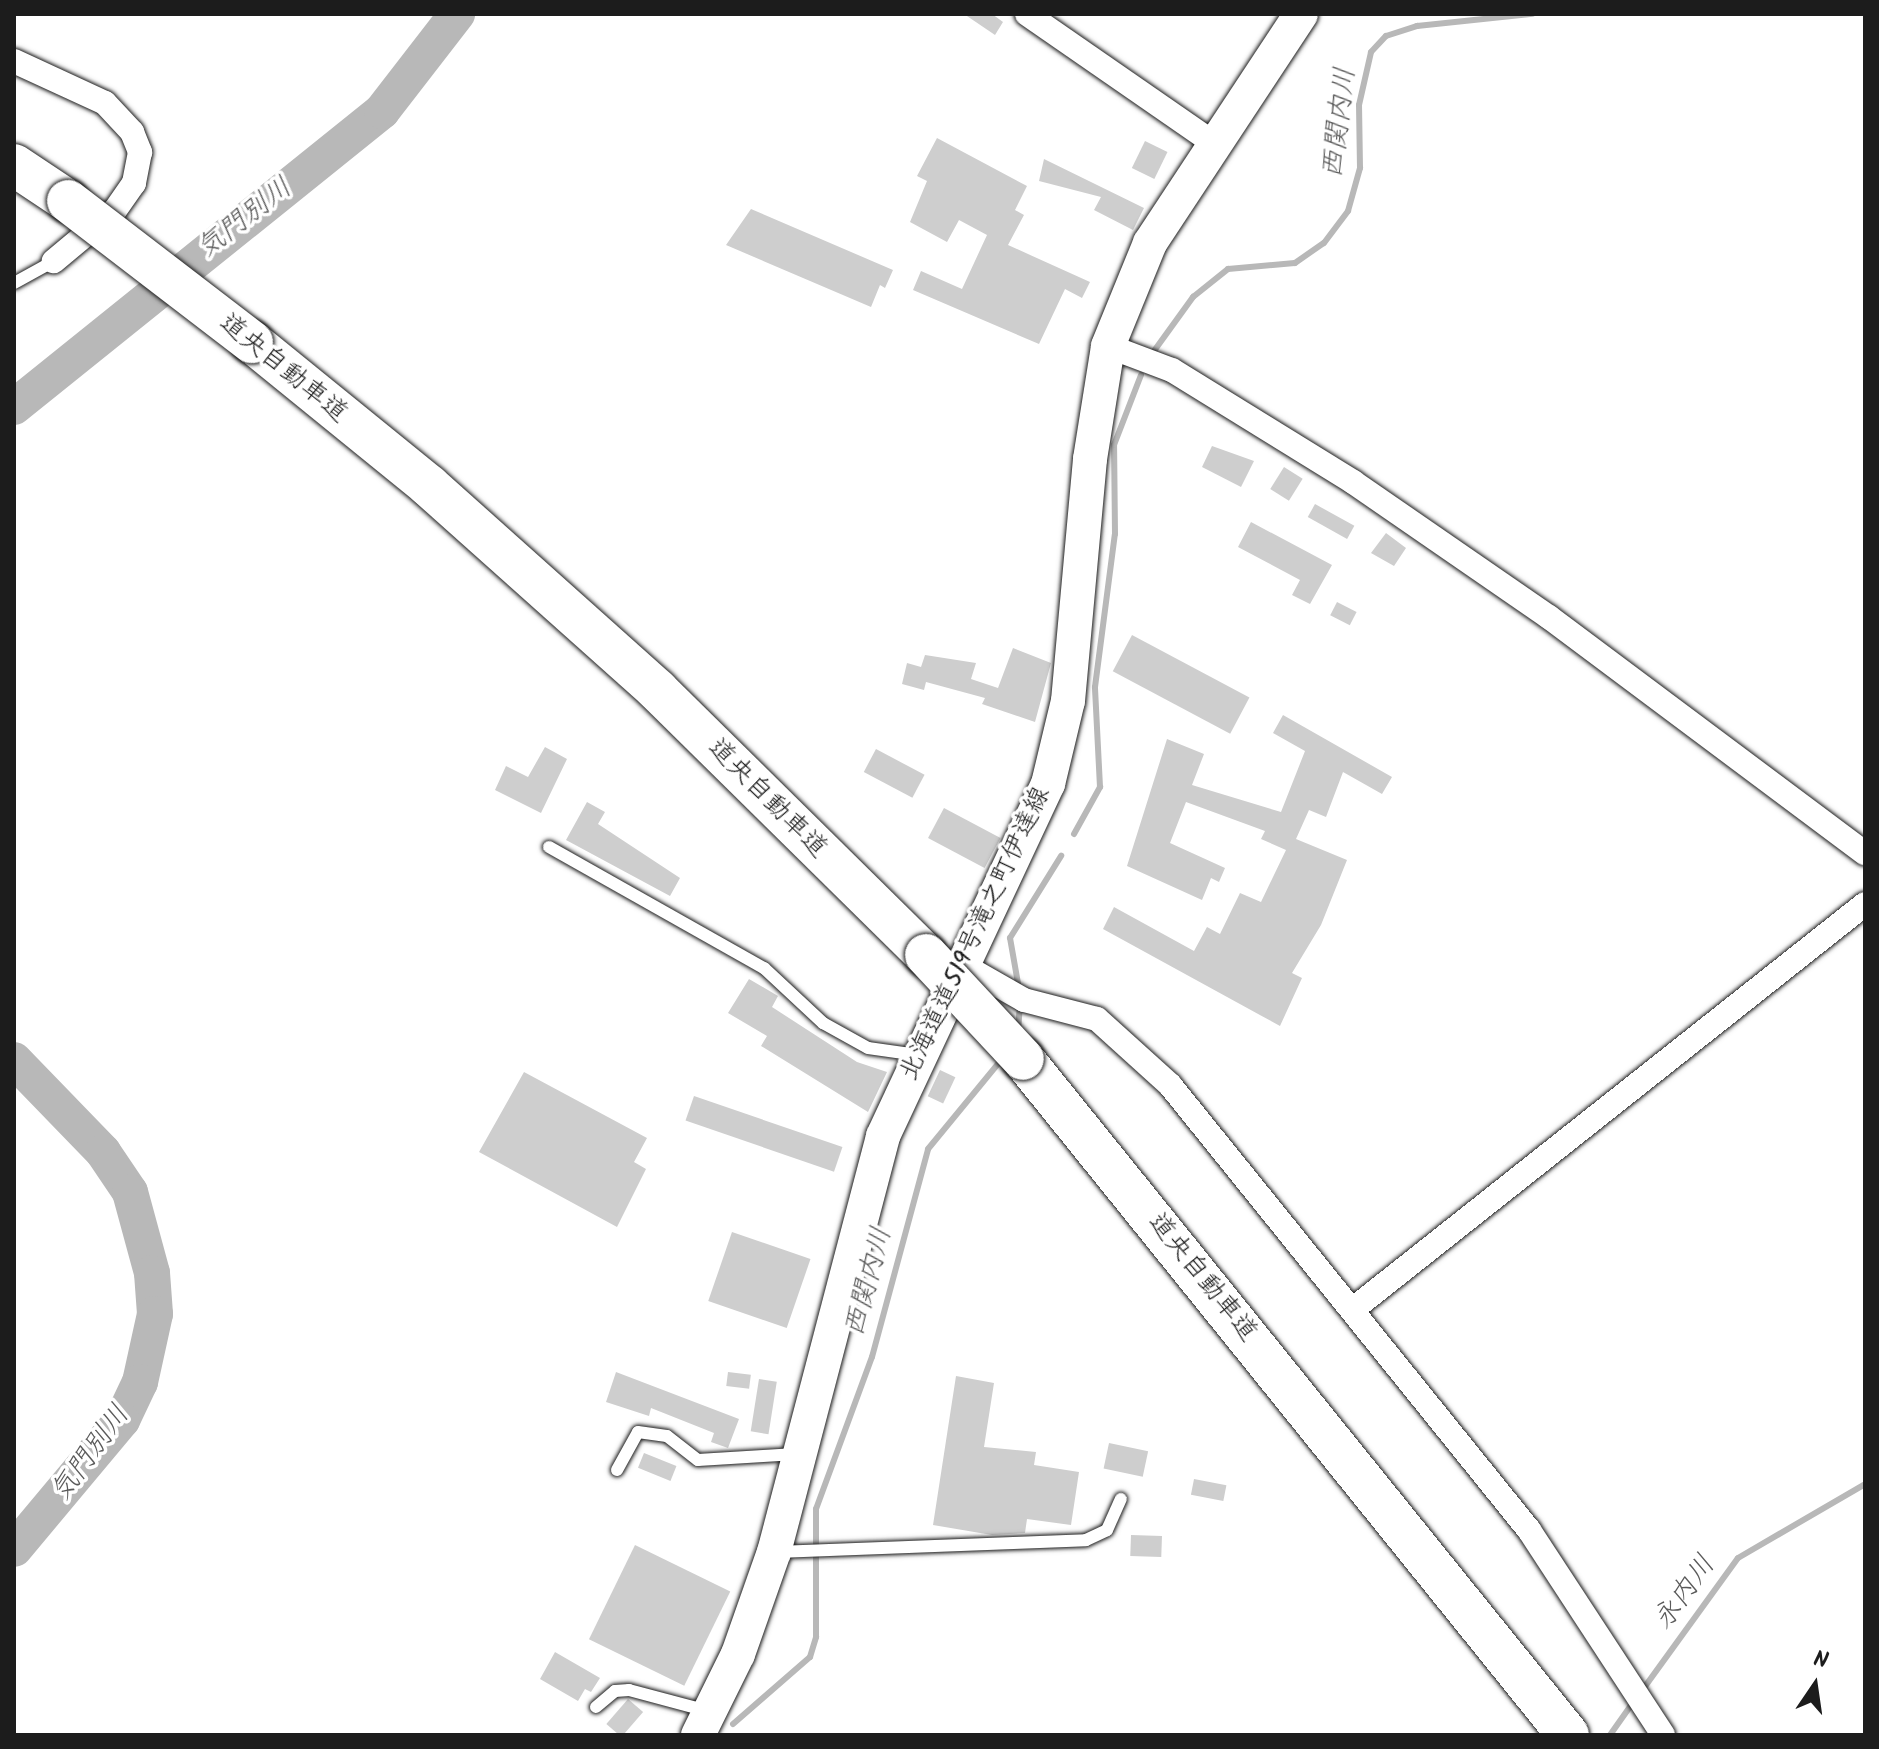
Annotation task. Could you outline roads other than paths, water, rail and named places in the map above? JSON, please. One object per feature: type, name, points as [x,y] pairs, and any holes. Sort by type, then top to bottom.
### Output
[{"type":"highway","name":"道央自動車道","points":[[14,165],[68,201],[252,342],[429,486],[657,690],[926,955],[1023,1059],[1416,1540],[1568,1735]]},
{"type":"highway","name":"道央自動車道","points":[[1416,1540],[1536,1735]]},
{"type":"main road","name":"北海道道519号滝之町伊達線","points":[[704,1723],[790,1552],[799,1454],[883,1136],[919,1055],[966,967],[1048,784],[1068,701],[1090,459],[1108,346],[1150,243],[1213,143],[1301,14]]},
{"type":"street","points":[[1027,14],[1213,143]]},
{"type":"street","points":[[14,61],[105,103],[132,132],[140,152],[134,183],[115,210],[54,261]]},
{"type":"street","points":[[1108,346],[1172,370],[1353,482],[1549,617],[1865,853]]},
{"type":"street","points":[[1352,1310],[1865,904]]},
{"type":"street","points":[[966,967],[1016,996],[1097,1019],[1124,1039],[1170,1085],[1529,1530],[1663,1735]]},
{"type":"lane","points":[[14,283],[54,261]]},
{"type":"lane","points":[[549,847],[764,968],[823,1023],[868,1048],[919,1055]]},
{"type":"lane","points":[[617,1470],[638,1432],[667,1436],[698,1460],[799,1454]]},
{"type":"lane","points":[[790,1552],[1086,1540],[1107,1530],[1121,1499]]},
{"type":"lane","points":[[596,1707],[615,1691],[629,1690],[704,1723]]},
{"type":"waterway","name":"気門別川","points":[[14,407],[382,111],[457,14]]},
{"type":"waterway","name":"西関内川","points":[[1154,351],[1193,297],[1228,269],[1295,263],[1324,243],[1348,211],[1360,168],[1359,105],[1371,52],[1386,36],[1417,26],[1532,14]]},
{"type":"waterway","name":"西関内川","points":[[1074,834],[1100,787],[1095,687],[1115,534],[1114,445],[1141,375]]},
{"type":"waterway","name":"西関内川","points":[[1019,989],[1010,938],[1061,856]]},
{"type":"waterway","name":"西関内川","points":[[1018,1032],[1020,1004]]},
{"type":"waterway","name":"西関内川","points":[[733,1724],[810,1657],[816,1637],[816,1509],[872,1357],[928,1149],[1002,1059]]},
{"type":"waterway","name":"気門別川","points":[[14,1060],[103,1152],[130,1192],[152,1273],[155,1314],[140,1382],[122,1420],[14,1549]]},
{"type":"waterway","name":"永内川","points":[[1641,1692],[1738,1558],[1865,1484]]},
{"type":"waterway","name":"永内川","points":[[1610,1735],[1634,1701]]}]
